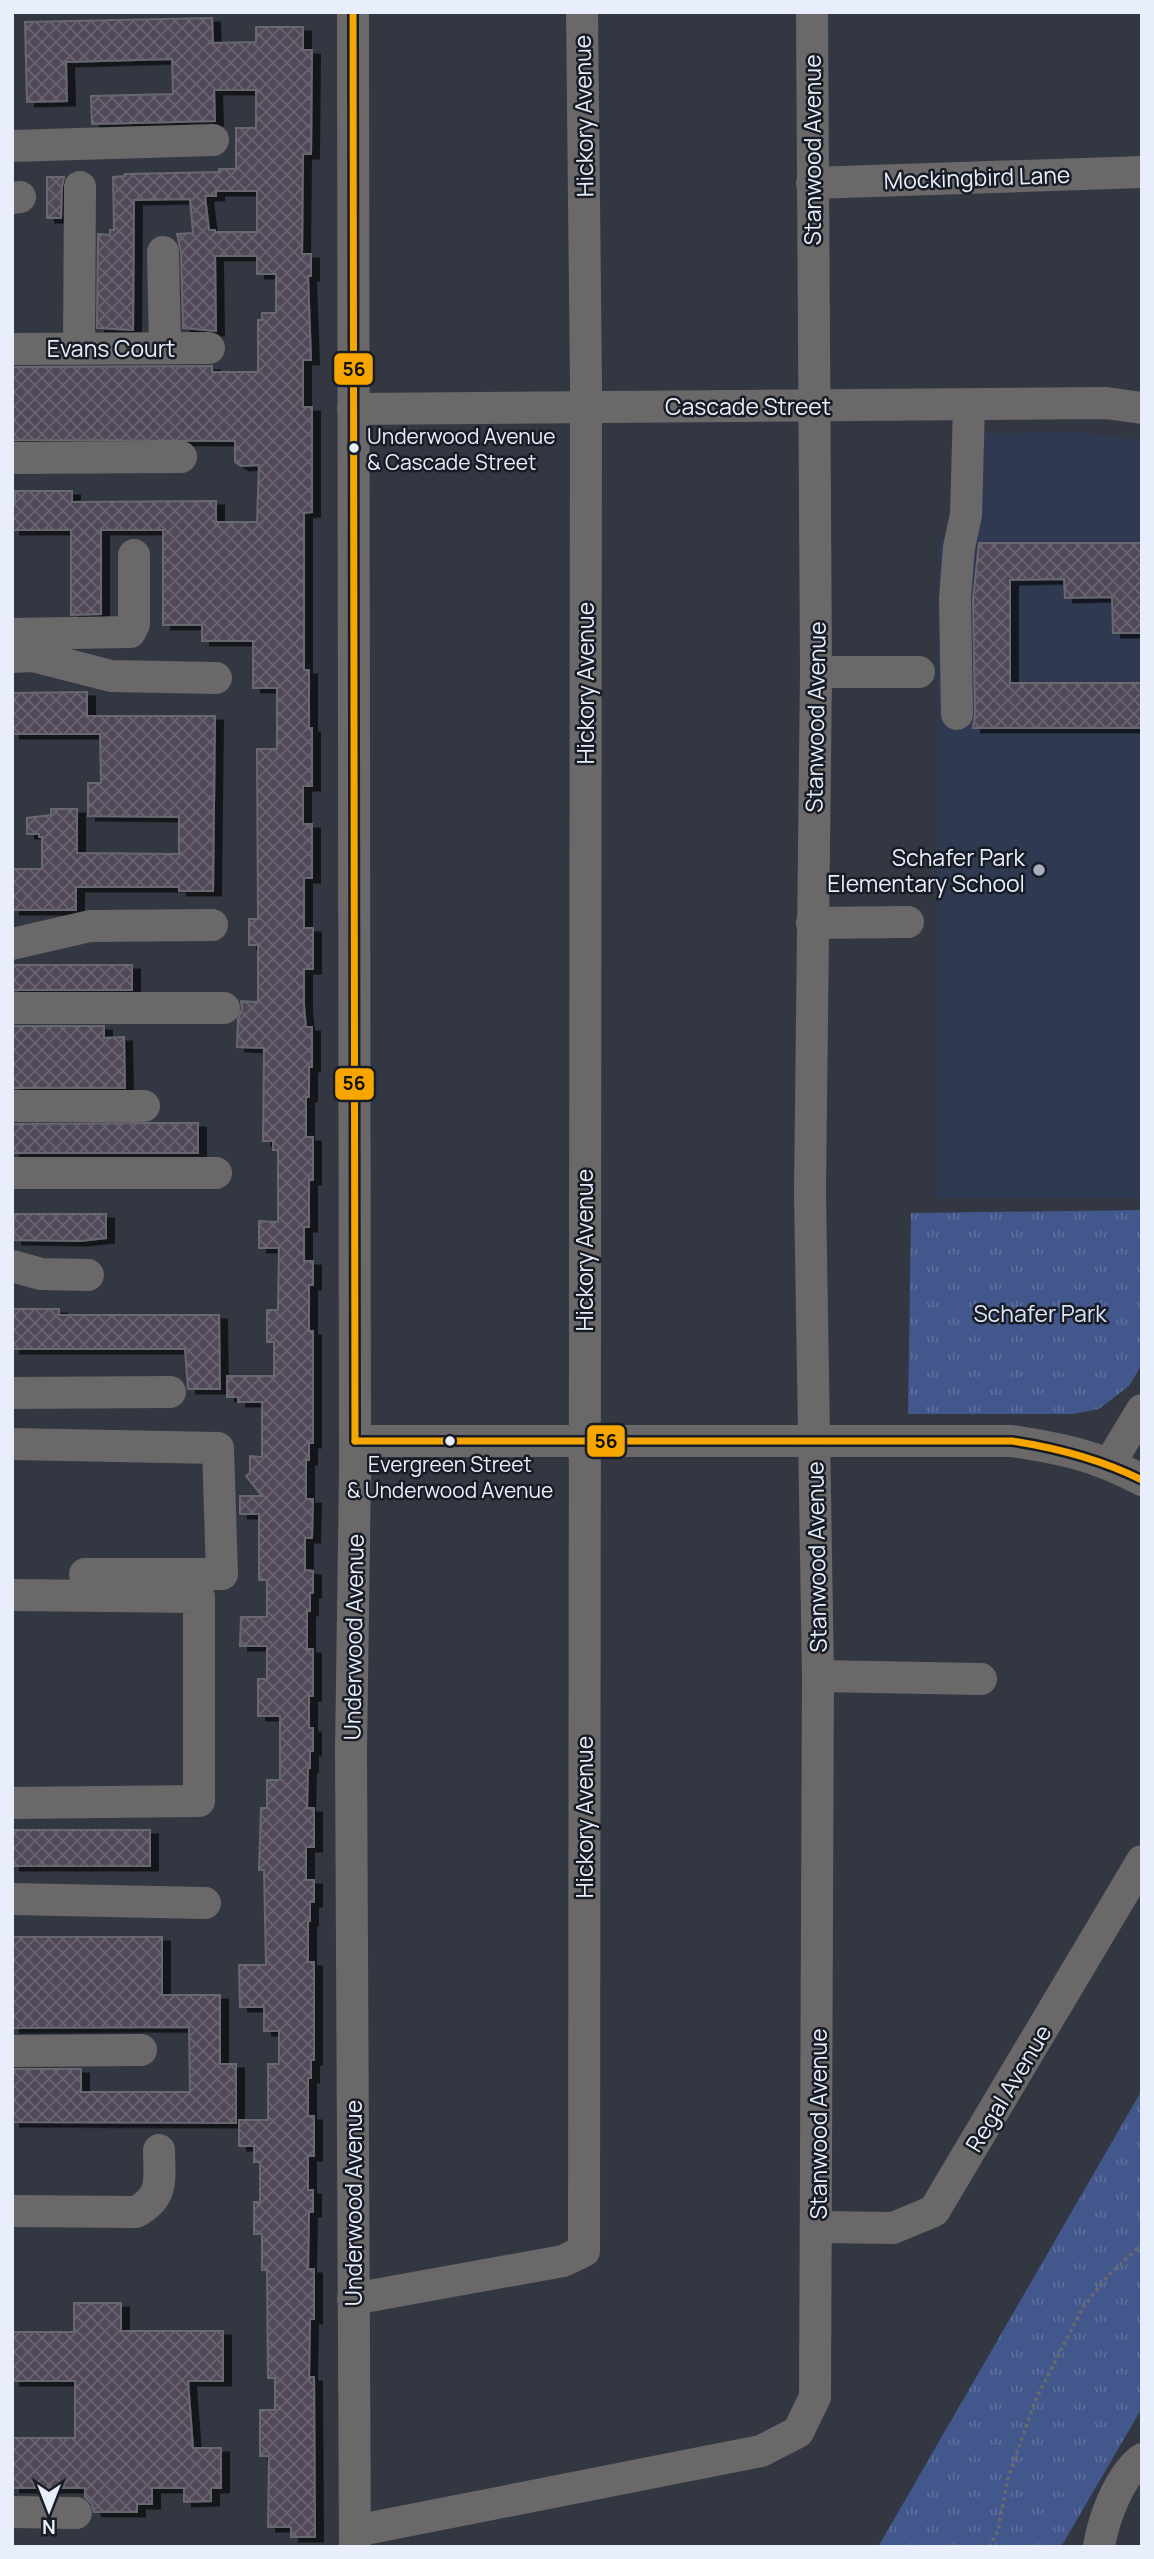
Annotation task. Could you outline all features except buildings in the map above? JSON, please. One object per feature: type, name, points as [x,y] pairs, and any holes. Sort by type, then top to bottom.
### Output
[{"type":"street","name":"Underwood Avenue","points":[[352,12],[355,1441],[351,1751],[355,2539]]},
{"type":"street","name":"Hickory Avenue","points":[[353,2300],[563,2261],[583,2251],[586,406],[582,12]]},
{"type":"street","name":"Stanwood Avenue","points":[[355,2539],[761,2451],[798,2432],[815,2397],[818,1676],[810,1193],[816,671],[812,12]]},
{"type":"street","points":[[12,146],[213,141]]},
{"type":"street","name":"Mockingbird Lane","points":[[812,183],[1142,173]]},
{"type":"street","points":[[79,348],[80,187]]},
{"type":"street","points":[[163,252],[165,348]]},
{"type":"street","name":"Evans Court","points":[[12,349],[209,348]]},
{"type":"street","name":"Cascade Street","points":[[354,409],[1106,403],[1142,408]]},
{"type":"street","points":[[957,714],[955,598],[959,547],[966,515],[969,405]]},
{"type":"street","points":[[12,458],[181,457]]},
{"type":"street","points":[[12,634],[130,632],[134,624],[134,555]]},
{"type":"street","points":[[12,657],[33,656],[111,676],[216,678]]},
{"type":"street","points":[[816,671],[919,671]]},
{"type":"street","points":[[812,923],[908,922]]},
{"type":"street","points":[[12,944],[90,926],[212,925]]},
{"type":"street","points":[[12,1008],[224,1008]]},
{"type":"street","points":[[12,1106],[144,1106]]},
{"type":"street","points":[[12,1173],[216,1173]]},
{"type":"street","points":[[12,1266],[41,1274],[88,1275]]},
{"type":"street","points":[[12,1393],[170,1392]]},
{"type":"street","points":[[1110,1463],[1142,1410]]},
{"type":"street","points":[[355,1441],[1012,1441],[1071,1450],[1110,1463],[1142,1480]]},
{"type":"street","points":[[16,1581],[222,1574],[218,1448],[18,1444]]},
{"type":"street","points":[[12,1803],[199,1801],[199,1597],[16,1581]]},
{"type":"street","points":[[818,1676],[981,1679]]},
{"type":"street","name":"Regal Avenue","points":[[817,2227],[893,2228],[934,2211],[1142,1861]]},
{"type":"street","points":[[12,1899],[205,1903]]},
{"type":"street","points":[[12,2051],[141,2050]]},
{"type":"street","points":[[12,2211],[136,2212],[149,2205],[160,2190],[159,2150]]},
{"type":"street","points":[[1099,2547],[1107,2514],[1126,2476],[1142,2459]]},
{"type":"street","points":[[12,2512],[76,2513]]},
{"type":"path","points":[[989,2547],[998,2531],[1008,2478],[1035,2401],[1083,2307],[1108,2276],[1142,2244]]},
{"type":"shaded area","name":"Schafer Park Elementary School","points":[[1074,432],[1142,440],[1142,1198],[936,1198],[938,543],[957,521],[957,434]]},
{"type":"green space","name":"Schafer Park","points":[[1142,1210],[1142,1364],[1129,1386],[1099,1409],[1073,1414],[908,1414],[911,1213]]},
{"type":"green space","points":[[1142,2090],[1142,2408],[1061,2547],[878,2547]]},
{"type":"transit line","name":"56","points":[[353,12],[355,1441]]},
{"type":"transit line","name":"56","points":[[355,1441],[1012,1441],[1078,1455],[1142,1480]]},
{"type":"place","name":"Underwood Avenue & Cascade Street","points":[[354,448]]},
{"type":"place","name":"Schafer Park Elementary School","points":[[1039,870]]},
{"type":"place","name":"Evergreen Street & Underwood Avenue","points":[[450,1441]]}]
